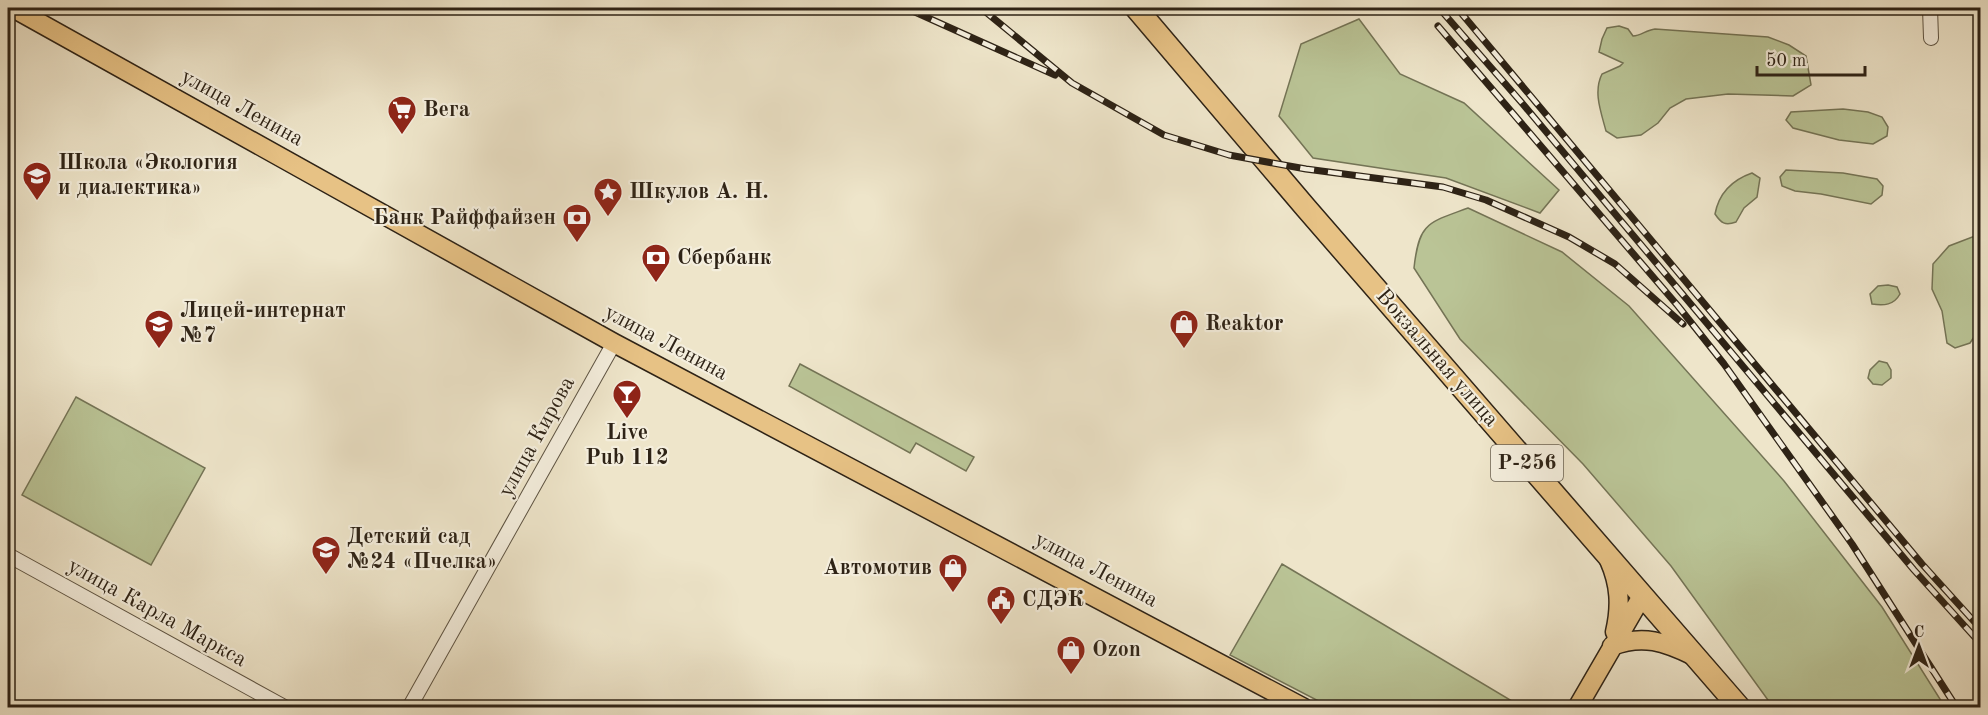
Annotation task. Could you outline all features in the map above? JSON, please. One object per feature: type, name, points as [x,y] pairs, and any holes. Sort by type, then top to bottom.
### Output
[{"type":"highway","name":"Вокзальная улица","points":[[1136,8],[1306,208],[1740,708]]},
{"type":"main road","name":"улица Ленина","points":[[13,8],[614,343],[1304,708]]},
{"type":"main road","points":[[1607,556],[1616,578],[1620,605],[1612,646]]},
{"type":"main road","points":[[1577,708],[1642,596]]},
{"type":"main road","points":[[1612,646],[1637,639],[1650,640],[1671,645],[1696,657]]},
{"type":"street","points":[[1930,8],[1931,38]]},
{"type":"street","name":"улица Кирова","points":[[409,708],[614,343]]},
{"type":"street","name":"улица Карла Маркса","points":[[8,555],[286,708]]},
{"type":"green space","points":[[1359,19],[1400,74],[1464,103],[1559,190],[1540,213],[1446,178],[1313,158],[1279,116],[1301,44]]},
{"type":"green space","points":[[1619,26],[1628,29],[1633,36],[1655,29],[1768,37],[1789,45],[1806,56],[1811,85],[1793,96],[1728,94],[1686,99],[1670,108],[1658,123],[1641,135],[1617,138],[1606,131],[1600,109],[1598,88],[1602,74],[1623,63],[1599,52],[1607,28]]},
{"type":"green space","points":[[1843,109],[1868,112],[1882,117],[1888,127],[1887,136],[1873,144],[1839,140],[1793,128],[1786,120],[1791,112]]},
{"type":"green space","points":[[1786,170],[1843,173],[1877,179],[1883,186],[1882,195],[1871,204],[1795,191],[1782,186],[1780,177]]},
{"type":"green space","points":[[1752,173],[1760,178],[1757,197],[1744,208],[1736,222],[1726,224],[1721,222],[1715,214],[1723,194],[1738,179]]},
{"type":"green space","points":[[1468,208],[1562,252],[1629,306],[1784,481],[1882,607],[1945,707],[1773,707],[1671,566],[1583,464],[1460,339],[1414,268],[1419,241],[1428,226],[1443,217]]},
{"type":"green space","points":[[1980,234],[1980,328],[1970,343],[1955,348],[1947,343],[1942,311],[1932,289],[1933,264],[1949,246]]},
{"type":"green space","points":[[1878,286],[1897,287],[1900,294],[1898,298],[1888,304],[1872,304],[1870,294]]},
{"type":"green space","points":[[1879,361],[1887,363],[1891,370],[1891,378],[1882,385],[1873,384],[1868,378],[1870,370]]},
{"type":"green space","points":[[800,364],[974,457],[966,471],[916,443],[910,453],[789,386]]},
{"type":"green space","points":[[76,397],[205,468],[151,565],[22,495]]},
{"type":"green space","points":[[1282,564],[1522,707],[1330,707],[1230,655]]},
{"type":"railway","points":[[906,8],[1055,75]]},
{"type":"railway","points":[[981,8],[1072,83],[1164,135],[1229,155],[1306,169],[1443,187],[1486,200],[1569,237],[1615,264],[1683,324]]},
{"type":"railway","points":[[1439,8],[1522,103],[1914,570],[1980,643]]},
{"type":"railway","points":[[1457,8],[1922,564],[1980,628]]},
{"type":"railway","points":[[1438,26],[1678,306],[1724,364],[1852,544],[1957,708]]},
{"type":"place","name":"Вега","points":[[402,136]]},
{"type":"place","name":"Школа «Экология и диалектика»","points":[[37,202]]},
{"type":"place","name":"Шкулов А. Н.","points":[[608,218]]},
{"type":"place","name":"Банк Райффайзен","points":[[577,244]]},
{"type":"place","name":"Сбербанк","points":[[656,284]]},
{"type":"place","name":"Лицей-интернат №7","points":[[159,350]]},
{"type":"place","name":"Reaktor","points":[[1184,350]]},
{"type":"place","name":"Live Pub 112","points":[[627,420]]},
{"type":"place","name":"Детский сад №24 «Пчелка»","points":[[326,576]]},
{"type":"place","name":"Автомотив","points":[[953,594]]},
{"type":"place","name":"СДЭК","points":[[1001,626]]},
{"type":"place","name":"Ozon","points":[[1071,676]]}]
